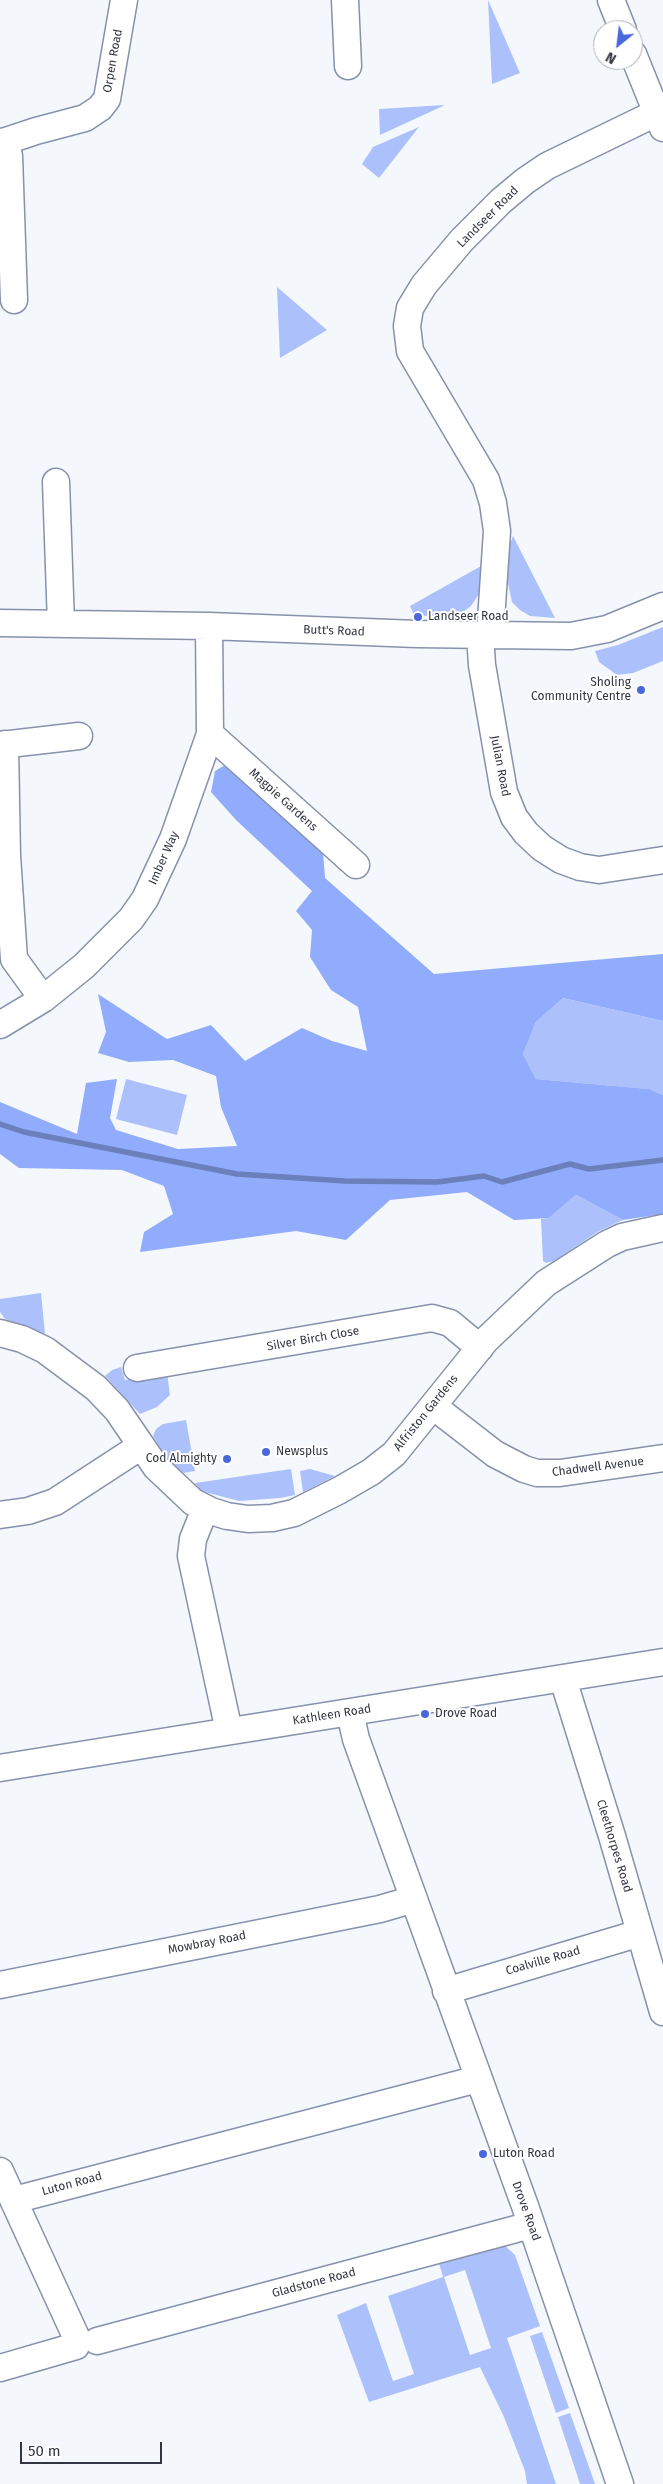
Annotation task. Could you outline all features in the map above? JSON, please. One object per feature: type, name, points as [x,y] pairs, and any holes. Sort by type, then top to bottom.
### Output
[{"type":"street","name":"Orpen Road","points":[[14,300],[9,156],[2,142],[86,118],[100,108],[107,99],[124,0]]},
{"type":"street","points":[[345,0],[348,66]]},
{"type":"street","points":[[611,0],[619,20]]},
{"type":"street","points":[[639,70],[660,121]]},
{"type":"street","name":"Landseer Road","points":[[485,635],[497,539],[493,503],[486,480],[410,351],[407,326],[410,308],[424,285],[462,240],[501,201],[525,181],[547,166],[660,121]]},
{"type":"street","points":[[56,482],[61,624]]},
{"type":"street","name":"Butt's Road","points":[[0,623],[210,626],[571,636],[607,629],[663,606]]},
{"type":"street","name":"Imber Way","points":[[0,1025],[43,999],[84,966],[131,919],[145,899],[173,839],[210,734],[210,626]]},
{"type":"street","name":"Julian Road","points":[[485,635],[482,665],[504,792],[514,817],[526,833],[542,848],[561,860],[580,867],[599,870],[663,860]]},
{"type":"street","name":"Magpie Gardens","points":[[210,734],[356,865]]},
{"type":"street","points":[[43,999],[14,959],[3,744],[79,736]]},
{"type":"street","name":"Alfriston Gardens","points":[[0,1332],[22,1339],[45,1350],[92,1385],[117,1410],[156,1467],[174,1487],[205,1509],[237,1518],[261,1519],[284,1516],[302,1509],[356,1481],[383,1463],[409,1438],[480,1348],[530,1297],[574,1264],[622,1237],[663,1228]]},
{"type":"street","name":"Silver Birch Close","points":[[137,1368],[432,1318],[450,1323],[480,1348]]},
{"type":"street","name":"Chadwell Avenue","points":[[433,1406],[495,1454],[524,1469],[537,1473],[560,1473],[663,1458]]},
{"type":"street","points":[[0,1515],[28,1511],[55,1502],[141,1446]]},
{"type":"street","points":[[205,1509],[193,1539],[191,1556],[229,1731]]},
{"type":"street","name":"Kathleen Road","points":[[0,1768],[663,1662]]},
{"type":"street","name":"Cleethorpes Road","points":[[563,1679],[663,2012]]},
{"type":"street","name":"Drove Road","points":[[350,1713],[356,1739],[531,2225],[620,2484]]},
{"type":"street","name":"Mowbray Road","points":[[0,1985],[380,1909],[414,1899]]},
{"type":"street","name":"Coalville Road","points":[[446,1990],[640,1933]]},
{"type":"street","name":"Luton Road","points":[[14,2200],[478,2078]]},
{"type":"street","points":[[0,2171],[78,2341],[76,2346],[0,2368]]},
{"type":"street","name":"Gladstone Road","points":[[97,2341],[531,2225]]},
{"type":"shaded area","points":[[488,0],[520,73],[492,84]]},
{"type":"shaded area","points":[[445,105],[380,135],[379,109]]},
{"type":"shaded area","points":[[419,127],[379,178],[362,164],[373,147]]},
{"type":"shaded area","points":[[277,287],[327,330],[280,358]]},
{"type":"shaded area","points":[[513,536],[555,618],[530,616],[512,602],[506,574],[507,552]]},
{"type":"shaded area","points":[[481,566],[479,594],[471,606],[463,612],[454,618],[414,615],[410,606]]},
{"type":"shaded area","points":[[663,627],[663,661],[633,673],[617,675],[599,662],[595,651],[618,645]]},
{"type":"shaded area","points":[[225,765],[323,852],[325,878],[434,974],[663,954],[663,1021],[563,998],[536,1022],[523,1054],[536,1079],[649,1089],[663,1095],[663,1214],[623,1220],[576,1195],[549,1218],[514,1220],[467,1192],[390,1200],[346,1240],[296,1231],[140,1252],[144,1232],[173,1214],[164,1186],[122,1170],[19,1168],[0,1154],[0,1102],[77,1134],[86,1083],[117,1079],[110,1118],[116,1130],[178,1149],[237,1146],[221,1107],[216,1076],[173,1060],[129,1062],[98,1053],[106,1032],[98,994],[167,1039],[211,1025],[245,1061],[302,1028],[332,1041],[367,1051],[358,1007],[331,990],[310,957],[312,930],[296,911],[312,891],[236,820],[211,792],[215,771]]},
{"type":"shaded area","points":[[563,998],[663,1021],[663,1095],[648,1089],[536,1079],[523,1054],[536,1022]]},
{"type":"shaded area","points":[[126,1079],[187,1095],[177,1135],[116,1119]]},
{"type":"shaded area","points":[[576,1195],[623,1220],[599,1231],[554,1261],[546,1263],[543,1261],[541,1219],[549,1218]]},
{"type":"shaded area","points":[[41,1293],[45,1334],[5,1319],[0,1312],[0,1299]]},
{"type":"shaded area","points":[[121,1367],[125,1380],[167,1373],[170,1395],[157,1407],[140,1414],[105,1376],[112,1370]]},
{"type":"shaded area","points":[[186,1420],[195,1471],[184,1473],[170,1464],[153,1436],[156,1429],[163,1424]]},
{"type":"shaded area","points":[[291,1469],[295,1495],[280,1498],[239,1501],[201,1491],[195,1483]]},
{"type":"shaded area","points":[[310,1469],[335,1476],[303,1492],[300,1471]]},
{"type":"shaded area","points":[[505,2246],[515,2255],[540,2326],[507,2338],[556,2484],[527,2484],[525,2471],[504,2417],[480,2367],[369,2402],[337,2315],[366,2303],[393,2381],[414,2374],[388,2296],[443,2277],[439,2263]],"holes":[[[465,2270],[491,2348],[470,2355],[444,2277]]]},
{"type":"shaded area","points":[[542,2332],[569,2408],[556,2413],[530,2336]]},
{"type":"shaded area","points":[[570,2413],[595,2484],[580,2484],[558,2417]]},
{"type":"waterway","points":[[0,1124],[24,1132],[237,1174],[345,1181],[437,1182],[484,1176],[502,1182],[570,1164],[589,1169],[663,1160]]},
{"type":"place","name":"Landseer Road","points":[[418,617]]},
{"type":"place","name":"Sholing Community Centre","points":[[641,690]]},
{"type":"place","name":"Newsplus","points":[[266,1452]]},
{"type":"place","name":"Cod Almighty","points":[[227,1459]]},
{"type":"place","name":"Drove Road","points":[[425,1714]]},
{"type":"place","name":"Luton Road","points":[[483,2154]]}]
